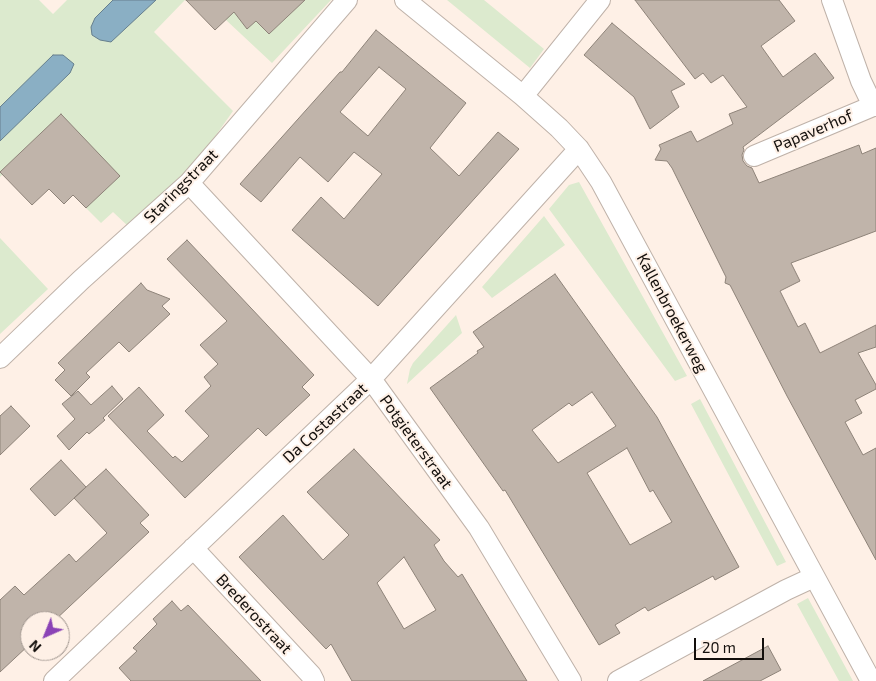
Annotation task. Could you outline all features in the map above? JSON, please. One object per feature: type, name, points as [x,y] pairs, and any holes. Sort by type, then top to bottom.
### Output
[{"type":"street","name":"Staringstraat","points":[[0,358],[81,280],[189,183],[347,0]]},
{"type":"street","name":"Kallenbroekerweg","points":[[405,0],[523,96],[560,128],[579,149],[601,182],[871,681]]},
{"type":"street","points":[[523,96],[600,0]]},
{"type":"street","name":"Papaverhof","points":[[754,156],[874,106],[861,81],[832,0]]},
{"type":"street","name":"Da Costastraat","points":[[54,681],[371,380],[579,149]]},
{"type":"street","name":"Potgieterstraat","points":[[189,183],[371,380],[479,528],[571,681]]},
{"type":"street","name":"Brederostraat","points":[[193,548],[311,675],[314,681]]},
{"type":"street","points":[[618,681],[786,590],[814,577]]},
{"type":"green space","points":[[0,0],[39,0],[53,14],[67,0],[185,0],[154,32],[233,111],[202,155],[178,181],[129,227],[113,212],[101,223],[73,195],[52,186],[2,175],[0,177]]},
{"type":"green space","points":[[185,0],[331,0],[272,63],[226,20]]},
{"type":"green space","points":[[447,0],[484,0],[544,49],[530,68]]},
{"type":"green space","points":[[579,182],[687,376],[675,381],[549,209],[569,185]]},
{"type":"green space","points":[[544,216],[565,245],[492,298],[482,287]]},
{"type":"green space","points":[[0,238],[48,289],[0,334]]},
{"type":"green space","points":[[456,315],[462,333],[407,384],[413,363]]},
{"type":"green space","points":[[700,399],[786,562],[777,566],[691,404]]},
{"type":"green space","points":[[808,598],[853,681],[839,681],[797,604]]},
{"type":"water","points":[[113,0],[156,0],[111,42],[100,40],[92,35],[91,27],[95,18]]},
{"type":"water","points":[[53,55],[63,55],[74,64],[70,73],[0,141],[0,107]]},
{"type":"building","points":[[186,0],[305,0],[269,34],[256,21],[247,29],[234,12],[215,30]]},
{"type":"building","points":[[635,0],[779,0],[795,21],[761,46],[783,77],[815,53],[834,78],[743,147],[743,161],[752,168],[759,183],[859,145],[862,154],[876,148],[876,231],[791,263],[800,281],[780,291],[798,327],[805,323],[820,353],[876,325],[876,347],[858,353],[876,385],[876,389],[855,400],[862,413],[845,422],[863,455],[876,448],[876,560],[787,396],[730,285],[725,283],[726,277],[672,168],[667,161],[655,160],[661,149],[659,145],[691,131],[697,142],[733,124],[729,114],[747,107],[723,75],[711,83],[703,73],[695,79]]},
{"type":"building","points":[[612,23],[685,84],[671,91],[679,107],[650,129],[634,97],[584,55]]},
{"type":"building","points":[[376,30],[466,103],[430,148],[459,176],[498,132],[519,149],[378,306],[292,230],[321,197],[344,219],[382,174],[354,152],[328,182],[300,157],[261,202],[240,184],[342,72]],"holes":[[[379,67],[406,89],[368,136],[340,112]]]},
{"type":"building","points":[[61,114],[120,176],[86,208],[73,195],[64,204],[49,189],[32,205],[0,172]]},
{"type":"building","points":[[187,240],[314,375],[302,387],[310,395],[266,436],[258,428],[185,498],[108,416],[139,387],[164,415],[147,431],[173,458],[175,456],[182,462],[209,436],[185,411],[211,386],[204,377],[218,364],[200,345],[227,321],[167,259]]},
{"type":"building","points":[[555,274],[657,417],[739,567],[715,580],[713,576],[648,611],[645,607],[615,625],[620,633],[599,645],[505,490],[503,491],[430,388],[484,347],[473,332]],"holes":[[[592,392],[616,426],[558,463],[532,430],[569,403],[572,406]],[[627,448],[650,492],[653,490],[672,522],[630,545],[587,473]]]},
{"type":"building","points":[[141,283],[147,290],[170,299],[162,306],[170,314],[129,352],[119,342],[86,373],[90,377],[71,396],[55,380],[65,370],[58,363]]},
{"type":"building","points":[[112,386],[123,399],[103,418],[105,420],[89,434],[87,432],[69,450],[57,436],[75,419],[62,404],[78,391],[91,405]]},
{"type":"building","points":[[11,406],[30,426],[0,455],[0,416]]},
{"type":"building","points":[[354,449],[440,540],[434,545],[444,561],[458,577],[462,574],[527,681],[352,681],[331,644],[326,649],[239,557],[283,515],[323,560],[349,535],[307,492]],"holes":[[[404,557],[436,610],[404,629],[377,583]]]},
{"type":"building","points":[[61,460],[86,487],[55,516],[30,489]]},
{"type":"building","points":[[106,469],[149,515],[140,523],[149,532],[65,611],[20,611],[20,653],[0,672],[0,600],[15,586],[24,595],[69,554],[76,562],[107,533],[74,498]]},
{"type":"building","points":[[172,601],[181,611],[188,605],[261,681],[131,681],[119,668],[137,651],[133,648],[157,624],[153,619]]},
{"type":"building","points":[[768,646],[781,670],[760,681],[703,681]]}]
